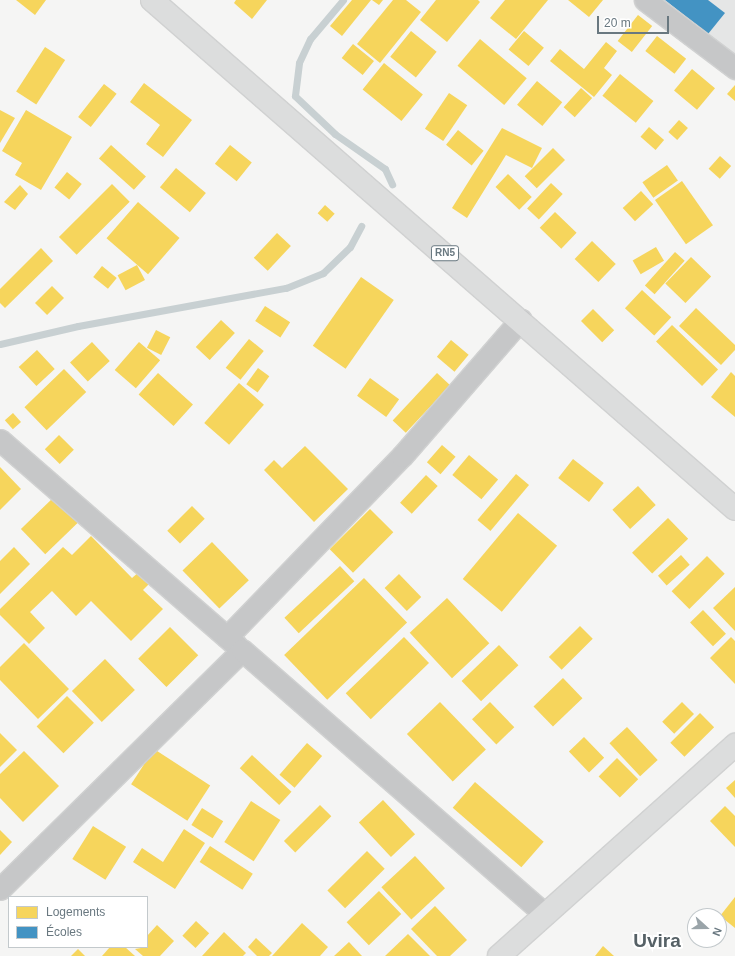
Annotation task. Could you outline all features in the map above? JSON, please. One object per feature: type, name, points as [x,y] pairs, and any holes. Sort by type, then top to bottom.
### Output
[{"type":"main road","name":"RN5","points":[[152,0],[521,319],[735,509]]},
{"type":"main road","points":[[499,956],[735,745]]},
{"type":"street","points":[[645,0],[735,68]]},
{"type":"street","points":[[227,637],[402,456],[521,319]]},
{"type":"street","points":[[0,440],[545,914]]},
{"type":"street","points":[[0,889],[242,650]]},
{"type":"shaded area","points":[[658,0],[735,0],[735,62]]},
{"type":"building: Logements","points":[[16,0],[46,0],[35,15]]},
{"type":"building: Logements","points":[[236,0],[267,0],[252,19],[234,3]]},
{"type":"building: Logements","points":[[352,0],[371,0],[342,36],[330,26]]},
{"type":"building: Logements","points":[[372,0],[383,0],[379,5]]},
{"type":"building: Logements","points":[[393,0],[406,0],[421,12],[380,63],[357,44]]},
{"type":"building: Logements","points":[[436,0],[478,0],[480,2],[447,42],[420,20]]},
{"type":"building: Logements","points":[[505,0],[548,0],[516,39],[490,18]]},
{"type":"building: Logements","points":[[568,0],[603,0],[589,17]]},
{"type":"building: Logements","points":[[638,15],[652,26],[632,52],[618,41]]},
{"type":"building: Logements","points":[[411,31],[437,52],[416,77],[390,57]]},
{"type":"building: Logements","points":[[524,31],[544,48],[528,66],[509,49]]},
{"type":"building: Logements","points":[[657,36],[686,59],[674,74],[645,51]]},
{"type":"building: Logements","points":[[480,39],[527,78],[504,105],[458,66]]},
{"type":"building: Logements","points":[[606,42],[617,51],[604,68],[612,75],[594,97],[550,61],[560,49],[584,69]]},
{"type":"building: Logements","points":[[353,44],[374,61],[363,75],[342,58]]},
{"type":"building: Logements","points":[[45,47],[65,60],[36,105],[16,91]]},
{"type":"building: Logements","points":[[384,63],[423,94],[401,121],[363,89]]},
{"type":"building: Logements","points":[[692,69],[715,88],[697,110],[674,90]]},
{"type":"building: Logements","points":[[620,74],[653,101],[636,123],[602,96]]},
{"type":"building: Logements","points":[[537,81],[562,102],[542,126],[517,105]]},
{"type":"building: Logements","points":[[144,83],[192,120],[163,157],[146,144],[160,125],[130,102]]},
{"type":"building: Logements","points":[[104,84],[117,94],[91,127],[78,117]]},
{"type":"building: Logements","points":[[735,85],[735,101],[727,94]]},
{"type":"building: Logements","points":[[581,88],[592,98],[575,117],[564,107]]},
{"type":"building: Logements","points":[[449,93],[467,105],[443,141],[425,129]]},
{"type":"building: Logements","points":[[0,110],[15,118],[0,143]]},
{"type":"building: Logements","points":[[26,110],[72,137],[41,190],[15,175],[22,163],[2,151]]},
{"type":"building: Logements","points":[[679,120],[688,128],[677,140],[668,132]]},
{"type":"building: Logements","points":[[649,127],[664,140],[656,150],[640,137]]},
{"type":"building: Logements","points":[[502,128],[542,148],[532,168],[506,155],[467,218],[452,208]]},
{"type":"building: Logements","points":[[458,130],[484,151],[472,166],[446,145]]},
{"type":"building: Logements","points":[[111,145],[146,176],[134,190],[99,158]]},
{"type":"building: Logements","points":[[230,145],[252,163],[237,181],[215,164]]},
{"type":"building: Logements","points":[[553,148],[565,160],[537,188],[525,176]]},
{"type":"building: Logements","points":[[720,156],[731,166],[720,179],[709,169]]},
{"type":"building: Logements","points":[[667,165],[678,181],[653,198],[642,182]]},
{"type":"building: Logements","points":[[176,168],[206,193],[190,212],[160,187]]},
{"type":"building: Logements","points":[[67,172],[82,184],[69,200],[54,188]]},
{"type":"building: Logements","points":[[508,174],[532,197],[519,210],[495,187]]},
{"type":"building: Logements","points":[[682,181],[713,225],[686,244],[655,200]]},
{"type":"building: Logements","points":[[551,183],[563,194],[539,220],[527,209]]},
{"type":"building: Logements","points":[[112,184],[130,202],[77,255],[59,237]]},
{"type":"building: Logements","points":[[20,185],[28,194],[15,210],[4,202]]},
{"type":"building: Logements","points":[[641,191],[653,204],[635,221],[623,208]]},
{"type":"building: Logements","points":[[138,202],[180,238],[148,274],[107,238]]},
{"type":"building: Logements","points":[[325,205],[335,214],[327,222],[318,213]]},
{"type":"building: Logements","points":[[555,212],[577,233],[561,249],[540,228]]},
{"type":"building: Logements","points":[[277,233],[291,246],[268,271],[254,258]]},
{"type":"building: Logements","points":[[592,241],[616,264],[598,282],[575,259]]},
{"type":"building: Logements","points":[[656,247],[664,261],[641,274],[633,260]]},
{"type":"building: Logements","points":[[41,248],[53,261],[5,308],[0,303],[0,289]]},
{"type":"building: Logements","points":[[675,252],[685,261],[655,294],[645,285]]},
{"type":"building: Logements","points":[[691,257],[711,276],[685,303],[665,284]]},
{"type":"building: Logements","points":[[137,265],[145,280],[126,290],[118,275]]},
{"type":"building: Logements","points":[[102,266],[117,278],[108,289],[93,277]]},
{"type":"building: Logements","points":[[361,277],[394,300],[346,369],[313,346]]},
{"type":"building: Logements","points":[[52,286],[64,298],[47,315],[35,303]]},
{"type":"building: Logements","points":[[642,290],[671,317],[654,336],[625,308]]},
{"type":"building: Logements","points":[[265,306],[290,322],[280,337],[255,321]]},
{"type":"building: Logements","points":[[696,308],[735,345],[735,350],[721,365],[679,326]]},
{"type":"building: Logements","points":[[593,309],[614,330],[602,342],[581,321]]},
{"type":"building: Logements","points":[[221,320],[235,333],[210,360],[196,347]]},
{"type":"building: Logements","points":[[672,325],[718,369],[702,386],[656,342]]},
{"type":"building: Logements","points":[[156,330],[170,337],[161,355],[147,348]]},
{"type":"building: Logements","points":[[249,339],[264,351],[240,380],[226,368]]},
{"type":"building: Logements","points":[[451,340],[469,355],[454,372],[437,357]]},
{"type":"building: Logements","points":[[92,342],[110,361],[88,381],[70,362]]},
{"type":"building: Logements","points":[[139,342],[160,360],[136,388],[115,370]]},
{"type":"building: Logements","points":[[37,350],[55,369],[36,386],[19,367]]},
{"type":"building: Logements","points":[[258,368],[269,376],[258,392],[246,384]]},
{"type":"building: Logements","points":[[64,369],[86,392],[47,430],[24,407]]},
{"type":"building: Logements","points":[[731,372],[735,376],[735,417],[711,397]]},
{"type":"building: Logements","points":[[158,373],[193,404],[174,426],[139,395]]},
{"type":"building: Logements","points":[[437,373],[450,385],[406,433],[393,421]]},
{"type":"building: Logements","points":[[370,378],[399,399],[386,417],[357,396]]},
{"type":"building: Logements","points":[[239,383],[264,405],[229,445],[204,423]]},
{"type":"building: Logements","points":[[13,413],[21,422],[13,429],[5,420]]},
{"type":"building: Logements","points":[[59,435],[74,450],[60,464],[45,449]]},
{"type":"building: Logements","points":[[442,445],[456,457],[440,474],[427,462]]},
{"type":"building: Logements","points":[[305,446],[348,489],[314,522],[264,470],[274,460],[282,468]]},
{"type":"building: Logements","points":[[469,455],[498,479],[481,499],[452,475]]},
{"type":"building: Logements","points":[[573,459],[604,483],[589,502],[558,478]]},
{"type":"building: Logements","points":[[0,467],[21,489],[0,510]]},
{"type":"building: Logements","points":[[516,474],[529,485],[490,531],[477,520]]},
{"type":"building: Logements","points":[[426,475],[438,486],[412,514],[400,503]]},
{"type":"building: Logements","points":[[638,486],[656,505],[630,529],[612,510]]},
{"type":"building: Logements","points":[[54,497],[78,522],[45,554],[21,529]]},
{"type":"building: Logements","points":[[192,506],[205,519],[180,543],[167,531]]},
{"type":"building: Logements","points":[[370,509],[393,532],[353,573],[330,549]]},
{"type":"building: Logements","points":[[518,513],[557,546],[502,612],[463,579]]},
{"type":"building: Logements","points":[[668,518],[688,539],[652,574],[632,553]]},
{"type":"building: Logements","points":[[91,536],[132,578],[140,571],[151,582],[143,590],[163,609],[131,641],[91,601],[76,616],[52,591],[30,612],[45,628],[29,644],[0,615],[0,609],[63,547],[72,555]]},
{"type":"building: Logements","points":[[212,542],[249,580],[219,609],[183,570]]},
{"type":"building: Logements","points":[[14,547],[30,564],[0,594],[0,561]]},
{"type":"building: Logements","points":[[681,555],[690,565],[667,585],[658,576]]},
{"type":"building: Logements","points":[[707,556],[725,574],[689,609],[672,591]]},
{"type":"building: Logements","points":[[340,566],[354,581],[299,633],[284,618]]},
{"type":"building: Logements","points":[[399,574],[421,597],[407,611],[385,588]]},
{"type":"building: Logements","points":[[364,578],[407,623],[327,700],[284,655]]},
{"type":"building: Logements","points":[[735,587],[735,631],[713,608]]},
{"type":"building: Logements","points":[[447,598],[489,643],[452,678],[410,633]]},
{"type":"building: Logements","points":[[703,610],[726,634],[713,646],[690,623]]},
{"type":"building: Logements","points":[[580,626],[593,639],[562,670],[549,657]]},
{"type":"building: Logements","points":[[170,627],[198,655],[166,687],[138,659]]},
{"type":"building: Logements","points":[[404,637],[429,663],[371,719],[346,693]]},
{"type":"building: Logements","points":[[731,637],[735,641],[735,684],[710,658]]},
{"type":"building: Logements","points":[[24,643],[69,689],[38,719],[0,680],[0,667]]},
{"type":"building: Logements","points":[[499,645],[518,665],[481,701],[462,681]]},
{"type":"building: Logements","points":[[105,659],[135,690],[102,722],[72,691]]},
{"type":"building: Logements","points":[[563,678],[582,698],[553,727],[534,706]]},
{"type":"building: Logements","points":[[67,696],[94,723],[63,753],[37,726]]},
{"type":"building: Logements","points":[[440,702],[486,749],[453,781],[407,734]]},
{"type":"building: Logements","points":[[490,702],[514,727],[496,745],[472,719]]},
{"type":"building: Logements","points":[[682,702],[694,714],[674,734],[662,722]]},
{"type":"building: Logements","points":[[700,713],[714,727],[684,757],[670,743]]},
{"type":"building: Logements","points":[[627,727],[658,760],[640,776],[609,743]]},
{"type":"building: Logements","points":[[0,733],[17,750],[0,767]]},
{"type":"building: Logements","points":[[584,737],[604,758],[589,772],[569,752]]},
{"type":"building: Logements","points":[[307,743],[322,756],[295,788],[279,775]]},
{"type":"building: Logements","points":[[154,749],[210,785],[187,821],[131,784]]},
{"type":"building: Logements","points":[[24,751],[59,786],[23,822],[0,798],[0,774]]},
{"type":"building: Logements","points":[[252,755],[291,792],[279,805],[240,768]]},
{"type":"building: Logements","points":[[617,758],[638,779],[620,798],[599,776]]},
{"type":"building: Logements","points":[[735,780],[735,798],[726,788]]},
{"type":"building: Logements","points":[[475,782],[544,842],[521,867],[453,808]]},
{"type":"building: Logements","points":[[383,800],[415,834],[391,857],[359,823]]},
{"type":"building: Logements","points":[[251,801],[280,820],[254,861],[224,842]]},
{"type":"building: Logements","points":[[320,805],[331,816],[295,852],[284,841]]},
{"type":"building: Logements","points":[[725,806],[735,816],[735,847],[710,821]]},
{"type":"building: Logements","points":[[202,808],[223,821],[213,838],[191,825]]},
{"type":"building: Logements","points":[[93,826],[126,847],[105,880],[72,859]]},
{"type":"building: Logements","points":[[184,829],[205,843],[175,889],[133,862],[142,848],[163,862]]},
{"type":"building: Logements","points":[[0,830],[12,842],[0,855]]},
{"type":"building: Logements","points":[[210,846],[253,874],[242,890],[200,862]]},
{"type":"building: Logements","points":[[367,851],[385,869],[345,908],[327,891]]},
{"type":"building: Logements","points":[[415,856],[445,888],[411,920],[381,887]]},
{"type":"building: Logements","points":[[379,891],[401,914],[369,945],[347,922]]},
{"type":"building: Logements","points":[[735,897],[735,928],[727,922],[726,908]]},
{"type":"building: Logements","points":[[435,906],[467,940],[450,956],[437,956],[411,929]]},
{"type":"building: Logements","points":[[196,921],[209,933],[196,948],[182,936]]},
{"type":"building: Logements","points":[[302,923],[328,947],[320,956],[272,956]]},
{"type":"building: Logements","points":[[157,925],[174,941],[160,956],[143,956],[135,949],[148,948],[148,935]]},
{"type":"building: Logements","points":[[224,932],[246,953],[243,956],[202,956]]},
{"type":"building: Logements","points":[[408,934],[430,956],[385,956]]},
{"type":"building: Logements","points":[[256,938],[272,953],[269,956],[257,956],[248,947]]},
{"type":"building: Logements","points":[[349,942],[362,956],[334,956]]},
{"type":"building: Logements","points":[[603,946],[614,956],[595,956]]},
{"type":"building: Logements","points":[[109,948],[126,948],[135,956],[102,956]]},
{"type":"building: Logements","points":[[78,949],[85,956],[71,956]]},
{"type":"building: Écoles","points":[[665,0],[708,0],[725,13],[708,34]]},
{"type":"waterway","points":[[343,0],[310,39],[299,63],[295,96],[335,134],[385,169],[392,184]]},
{"type":"waterway","points":[[0,344],[78,326],[286,288],[323,273],[350,247],[361,226]]},
{"type":"district","name":"Uvira","points":[[657,941]]}]
